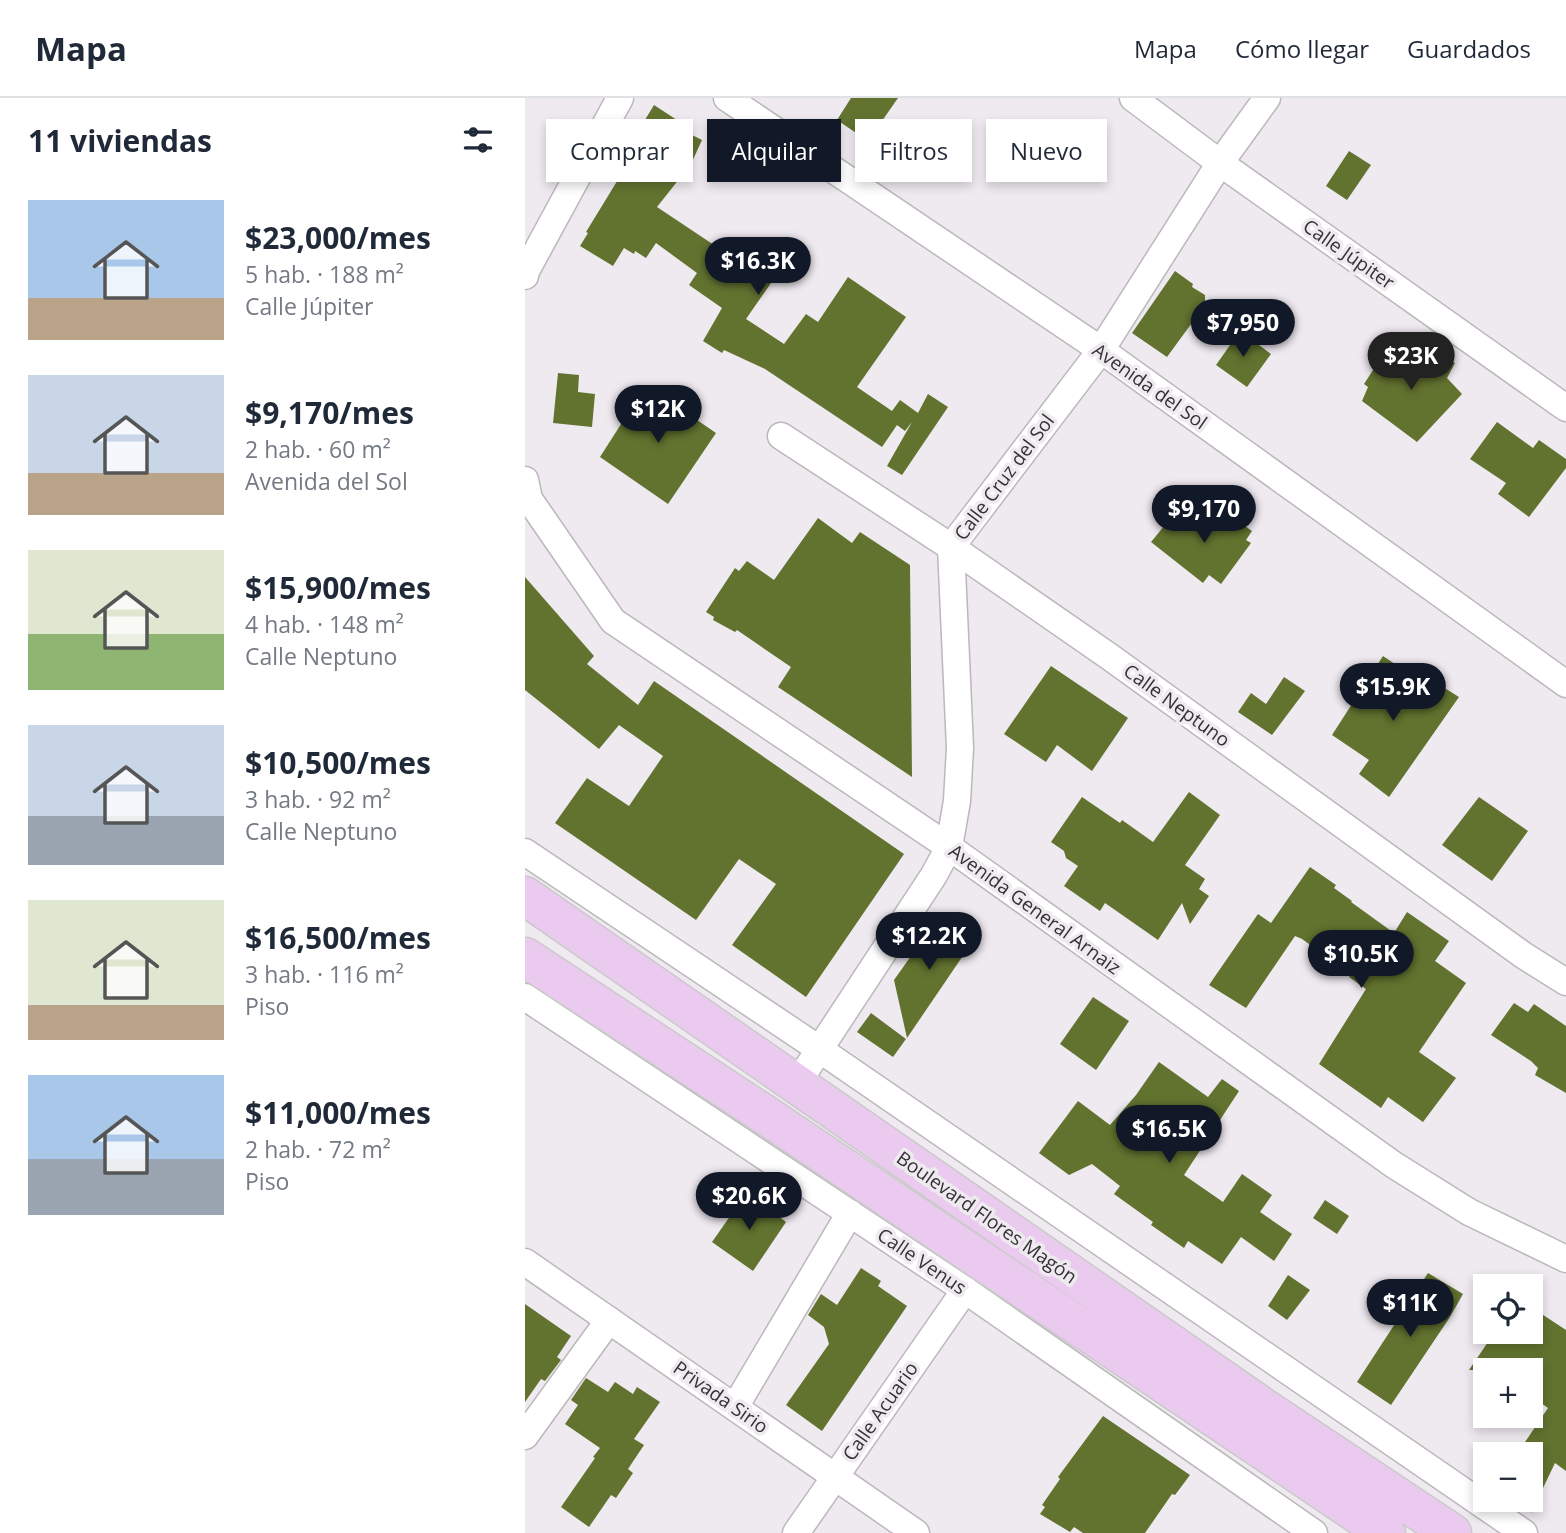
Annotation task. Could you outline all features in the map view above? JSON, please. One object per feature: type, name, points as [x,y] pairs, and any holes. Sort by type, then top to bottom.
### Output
[{"type":"main road","name":"Boulevard Flores Magón","points":[[525,896],[1264,1408],[1452,1533]]},
{"type":"main road","name":"Boulevard Flores Magón","points":[[525,957],[761,1112],[1386,1533]]},
{"type":"street","points":[[525,276],[620,98]]},
{"type":"street","name":"Avenida del Sol","points":[[727,98],[1101,350],[1566,684]]},
{"type":"street","name":"Calle Júpiter","points":[[1133,98],[1220,163],[1566,408]]},
{"type":"street","name":"Calle Cruz del Sol","points":[[796,1085],[934,875],[949,847],[957,801],[960,748],[951,547],[1101,350],[1220,163],[1266,98]]},
{"type":"street","name":"Calle Neptuno","points":[[781,436],[951,547],[1110,657],[1523,955],[1566,982]]},
{"type":"street","name":"Avenida General Arnaiz","points":[[525,480],[529,499],[613,621],[949,847],[1394,1165],[1469,1212],[1566,1259]]},
{"type":"street","points":[[525,852],[819,1049],[1524,1533]]},
{"type":"street","name":"Calle Venus","points":[[525,997],[965,1290],[1314,1533]]},
{"type":"street","points":[[735,1407],[850,1213]]},
{"type":"street","name":"Privada Sirio","points":[[525,1262],[916,1533]]},
{"type":"street","name":"Calle Acuario","points":[[796,1533],[965,1290]]},
{"type":"street","points":[[525,1436],[609,1320]]},
{"type":"building","points":[[851,98],[898,98],[883,119],[855,119],[855,132],[838,119]]},
{"type":"building","points":[[654,105],[675,119],[646,119]]},
{"type":"building","points":[[693,136],[702,140],[693,160]]},
{"type":"building","points":[[1349,151],[1371,165],[1347,200],[1326,186]]},
{"type":"building","points":[[617,182],[677,182],[657,207],[771,283],[746,319],[784,344],[806,314],[818,322],[848,277],[906,317],[857,387],[892,411],[900,400],[918,413],[928,394],[948,407],[902,475],[887,466],[912,422],[905,431],[897,425],[882,447],[765,369],[724,350],[722,353],[703,341],[722,308],[689,285],[697,273],[656,243],[646,258],[624,248],[613,266],[580,246],[588,233],[586,232]]},
{"type":"building","points":[[1175,271],[1205,295],[1205,305],[1167,357],[1132,333]]},
{"type":"building","points":[[1240,331],[1271,354],[1247,387],[1216,365]]},
{"type":"building","points":[[1388,347],[1424,370],[1436,351],[1455,363],[1447,378],[1462,394],[1417,442],[1362,401],[1368,387],[1364,384]]},
{"type":"building","points":[[558,373],[579,375],[578,392],[595,394],[592,427],[553,423]]},
{"type":"building","points":[[646,385],[716,433],[668,504],[600,457]]},
{"type":"building","points":[[1497,422],[1533,448],[1539,440],[1566,459],[1566,468],[1529,517],[1498,494],[1506,483],[1470,459]]},
{"type":"building","points":[[1185,509],[1209,531],[1223,510],[1252,531],[1246,540],[1251,543],[1221,584],[1209,575],[1203,583],[1151,542],[1165,525],[1166,527]]},
{"type":"building","points":[[818,518],[852,543],[860,532],[910,565],[912,777],[778,687],[791,667],[737,630],[735,632],[713,620],[714,617],[706,612],[735,568],[739,571],[747,561],[774,580]]},
{"type":"building","points":[[525,577],[594,656],[587,664],[638,705],[654,681],[904,854],[806,997],[732,945],[776,884],[739,859],[696,920],[555,823],[587,778],[629,806],[663,756],[619,725],[599,749],[525,690]]},
{"type":"building","points":[[1383,656],[1426,685],[1430,679],[1459,697],[1389,797],[1359,774],[1369,760],[1332,735]]},
{"type":"building","points":[[1051,666],[1128,718],[1092,771],[1057,745],[1046,762],[1004,734]]},
{"type":"building","points":[[1284,677],[1305,691],[1272,735],[1238,712],[1251,693],[1266,704]]},
{"type":"building","points":[[1189,792],[1220,815],[1185,865],[1205,879],[1199,889],[1209,896],[1190,924],[1182,903],[1158,940],[1105,903],[1100,911],[1064,886],[1078,866],[1051,842],[1082,797],[1153,842]]},
{"type":"building","points":[[1479,797],[1528,831],[1492,881],[1442,845]]},
{"type":"building","points":[[1310,867],[1336,885],[1334,888],[1351,902],[1394,933],[1407,912],[1449,941],[1435,961],[1466,983],[1419,1052],[1456,1078],[1423,1122],[1388,1097],[1381,1108],[1319,1064],[1366,989],[1349,977],[1351,974],[1302,939],[1295,936],[1246,1008],[1209,985],[1258,914],[1271,923]]},
{"type":"building","points":[[946,922],[973,941],[907,1038],[894,980],[933,925],[940,930]]},
{"type":"building","points":[[1093,997],[1129,1021],[1096,1070],[1060,1044]]},
{"type":"building","points":[[1514,1003],[1528,1012],[1534,1004],[1566,1026],[1566,1093],[1535,1075],[1538,1068],[1531,1061],[1491,1035]]},
{"type":"building","points":[[871,1013],[906,1039],[893,1057],[857,1032]]},
{"type":"building","points":[[1159,1062],[1208,1097],[1222,1079],[1239,1091],[1184,1175],[1223,1202],[1242,1174],[1272,1195],[1260,1212],[1292,1234],[1274,1261],[1241,1237],[1222,1264],[1188,1241],[1184,1248],[1114,1194],[1120,1186],[1092,1164],[1069,1175],[1039,1153],[1078,1101],[1110,1125],[1136,1095]]},
{"type":"building","points":[[747,1192],[786,1222],[753,1271],[712,1242]]},
{"type":"building","points":[[1325,1200],[1349,1216],[1337,1234],[1313,1218]]},
{"type":"building","points":[[861,1268],[881,1281],[878,1286],[907,1306],[822,1431],[786,1405],[829,1344],[824,1327],[808,1315],[821,1294],[837,1305]]},
{"type":"building","points":[[1428,1273],[1463,1294],[1391,1405],[1357,1382]]},
{"type":"building","points":[[1288,1275],[1310,1290],[1287,1320],[1268,1306]]},
{"type":"building","points":[[525,1304],[571,1336],[557,1357],[561,1360],[545,1381],[541,1379],[525,1402]]},
{"type":"building","points":[[1543,1315],[1566,1330],[1566,1471],[1555,1463],[1543,1488],[1543,1442],[1525,1442],[1535,1428],[1543,1428],[1543,1415],[1548,1408],[1543,1404],[1543,1358],[1477,1358],[1487,1344],[1543,1344]]},
{"type":"building","points":[[586,1378],[608,1392],[615,1382],[633,1394],[637,1387],[660,1402],[634,1439],[644,1445],[628,1469],[633,1473],[616,1498],[611,1495],[589,1527],[561,1507],[600,1448],[565,1424],[578,1405],[571,1400]]},
{"type":"building","points":[[1103,1416],[1190,1475],[1175,1495],[1172,1494],[1145,1533],[1083,1533],[1074,1527],[1070,1532],[1040,1514],[1045,1507],[1042,1505],[1060,1479],[1058,1477]]}]
